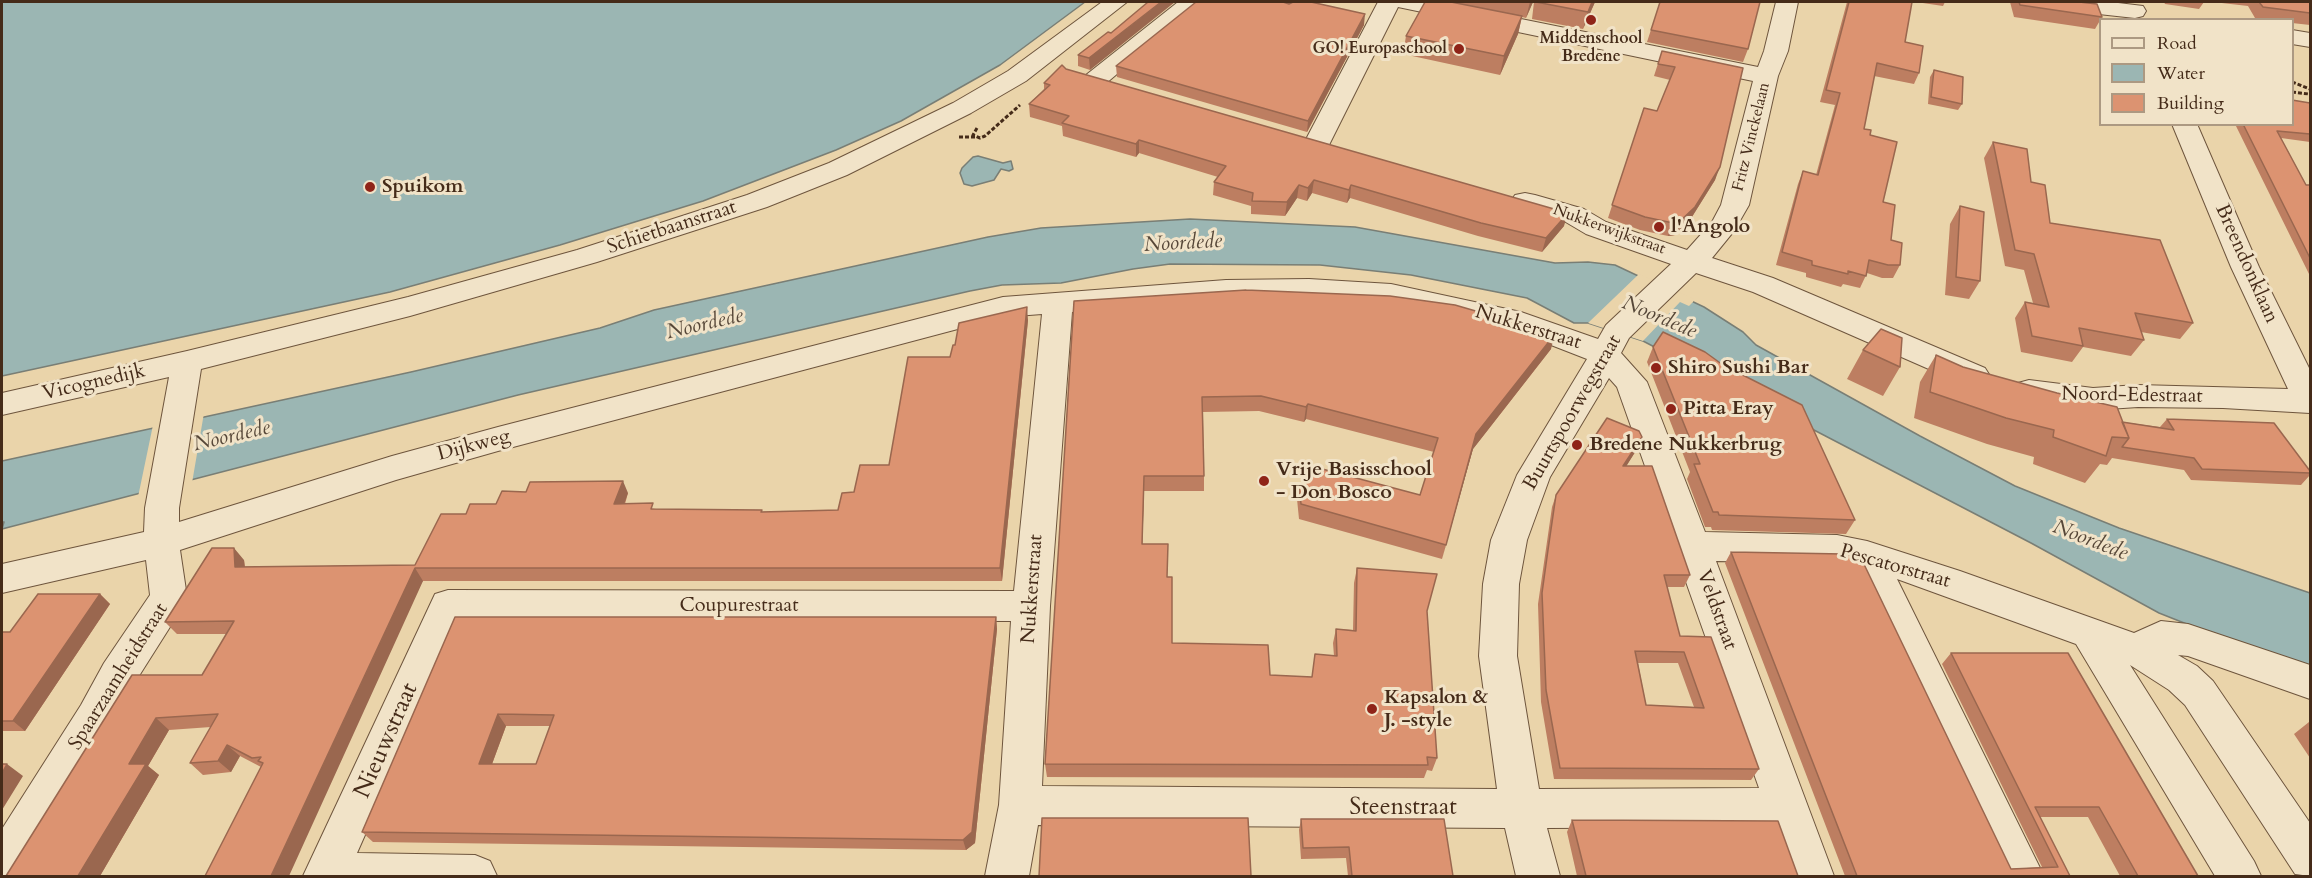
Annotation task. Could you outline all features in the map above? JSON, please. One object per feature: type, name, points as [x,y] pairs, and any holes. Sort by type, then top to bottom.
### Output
[{"type":"street","name":"Schietbaanstraat","points":[[187,362],[410,306],[587,256],[757,201],[838,170],[910,136],[1017,76],[1116,2]]},
{"type":"street","points":[[1096,80],[1191,2]]},
{"type":"street","points":[[1316,144],[1389,2]]},
{"type":"street","points":[[1406,2],[1766,76]]},
{"type":"street","name":"Fritz Vinckelaan","points":[[1692,260],[1715,237],[1735,205],[1766,76],[1776,51],[1787,2]]},
{"type":"street","points":[[2053,2],[2140,14]]},
{"type":"street","points":[[2294,37],[2310,40]]},
{"type":"street","name":"Breendonklaan","points":[[2185,126],[2245,267],[2310,401]]},
{"type":"street","name":"Nukkerwijkstraat","points":[[1499,194],[1574,215],[1605,231],[1692,260]]},
{"type":"street","name":"Buurtspoorwegstraat","points":[[1539,876],[1521,808],[1498,656],[1501,584],[1509,540],[1534,475],[1586,391],[1611,343],[1668,282],[1692,260]]},
{"type":"street","name":"Noord-Edestraat","points":[[1692,260],[1763,285],[1971,375],[2010,387],[2048,395],[2093,399],[2138,396],[2310,401]]},
{"type":"street","name":"Nukkerstraat","points":[[947,320],[1017,304],[1237,290],[1310,289],[1391,294],[1611,343]]},
{"type":"street","name":"Nukkerstraat","points":[[1006,876],[1020,805],[1031,606],[1058,301]]},
{"type":"street","name":"Dijkweg","points":[[2,578],[161,525],[424,460],[947,320]]},
{"type":"street","name":"Veldstraat","points":[[1611,343],[1631,382],[1693,546],[1812,876]]},
{"type":"street","name":"Spaarzaamheidstraat","points":[[2,867],[95,717],[118,675],[169,597],[161,525],[187,362]]},
{"type":"street","name":"Vicognedijk","points":[[2,404],[187,362]]},
{"type":"street","name":"Pescatorstraat","points":[[1693,546],[1837,549],[1867,555],[2141,652],[2183,678],[2199,693],[2310,859]]},
{"type":"street","points":[[1867,555],[2022,876]]},
{"type":"street","name":"Coupurestraat","points":[[448,605],[1031,606]]},
{"type":"street","name":"Nieuwstraat","points":[[326,875],[448,605]]},
{"type":"street","points":[[2089,632],[2239,876]]},
{"type":"street","points":[[2141,652],[2148,644],[2161,637],[2188,640],[2310,682]]},
{"type":"street","name":"Steenstraat","points":[[1020,805],[1786,807]]},
{"type":"street","points":[[326,875],[475,876]]},
{"type":"path","points":[[2294,83],[2310,89]]},
{"type":"path","points":[[2304,86],[2310,95]]},
{"type":"path","points":[[2294,92],[2310,95]]},
{"type":"water","name":"Spuikom","points":[[2,2],[1085,2],[1000,65],[901,121],[836,150],[703,201],[560,245],[390,292],[2,376]]},
{"type":"water","points":[[978,156],[1003,163],[1011,161],[1013,169],[1009,171],[1001,169],[994,180],[972,186],[964,184],[960,173],[962,168],[973,157]]},
{"type":"water","name":"Noordede","points":[[1190,219],[1355,227],[1555,263],[1588,262],[1615,265],[1704,307],[1743,332],[1756,345],[2015,486],[2119,528],[2310,593],[2310,673],[2159,613],[2031,543],[1643,341],[1588,323],[1574,323],[1527,298],[1411,275],[1320,265],[1170,264],[1061,283],[1002,285],[970,291],[518,395],[2,529],[4,522],[2,522],[2,461],[411,372],[600,328],[654,310],[988,237],[1041,228]]},
{"type":"pier","points":[[1639,274],[1694,299],[1693,302],[1689,306],[1680,302],[1643,341],[1588,323]]},
{"type":"pier","points":[[204,413],[192,483],[138,497],[153,425]]},
{"type":"building","points":[[1148,2],[1161,2],[1089,58],[1078,55],[1108,32],[1111,33]]},
{"type":"building","points":[[1196,2],[1283,2],[1289,4],[1311,2],[1365,14],[1308,121],[1116,66]]},
{"type":"building","points":[[1425,2],[1451,2],[1522,16],[1504,56],[1406,36]]},
{"type":"building","points":[[1536,2],[1592,2],[1588,12]]},
{"type":"building","points":[[1660,2],[1760,2],[1748,49],[1651,30]]},
{"type":"building","points":[[1849,2],[1912,2],[1905,42],[1923,46],[1919,73],[1877,63],[1864,129],[1871,130],[1870,135],[1897,142],[1883,202],[1895,205],[1891,240],[1902,243],[1900,265],[1888,265],[1869,260],[1866,276],[1812,265],[1812,261],[1782,252],[1803,171],[1818,175],[1840,93],[1826,90]]},
{"type":"building","points":[[2019,2],[2097,4],[2102,17],[2020,5]]},
{"type":"building","points":[[2259,2],[2310,2],[2310,13],[2263,7]]},
{"type":"building","points":[[1662,51],[1743,68],[1720,167],[1695,207],[1679,222],[1673,223],[1645,217],[1612,205],[1644,108],[1657,111],[1675,67],[1658,64]]},
{"type":"building","points":[[1062,65],[1066,69],[1568,213],[1546,238],[1481,223],[1351,185],[1349,190],[1314,180],[1308,188],[1299,185],[1287,202],[1252,201],[1253,193],[1214,182],[1226,166],[1139,140],[1136,144],[1062,123],[1069,116],[1029,104],[1050,85],[1044,83]]},
{"type":"building","points":[[1934,70],[1963,77],[1962,104],[1931,97]]},
{"type":"building","points":[[2294,100],[2310,103],[2310,134],[2277,131],[2306,185],[2310,185],[2310,258],[2244,126],[2294,126]]},
{"type":"building","points":[[1993,142],[2027,149],[2031,182],[2045,185],[2050,223],[2160,240],[2193,323],[2135,313],[2144,340],[2079,328],[2083,346],[2032,336],[2025,302],[2049,307],[2034,254],[2015,250]]},
{"type":"building","points":[[1960,206],[1984,212],[1980,281],[1956,277]]},
{"type":"building","points":[[1246,290],[1390,296],[1455,305],[1555,334],[1476,434],[1446,545],[1301,504],[1299,484],[1304,484],[1311,466],[1420,495],[1438,438],[1308,404],[1306,407],[1261,396],[1202,397],[1204,476],[1144,476],[1142,544],[1168,544],[1167,577],[1172,577],[1172,643],[1268,645],[1270,675],[1312,677],[1315,654],[1337,656],[1336,629],[1356,631],[1357,568],[1437,574],[1427,611],[1437,758],[1427,757],[1428,765],[1045,764],[1074,301]]},
{"type":"building","points":[[1027,307],[1000,568],[415,568],[271,876],[205,876],[263,763],[258,761],[261,757],[252,758],[227,745],[218,761],[190,763],[218,714],[156,718],[129,764],[146,764],[78,876],[6,876],[132,675],[202,675],[234,621],[165,622],[212,548],[234,548],[235,567],[415,565],[441,514],[466,514],[470,504],[496,504],[502,491],[526,492],[530,482],[623,481],[614,504],[653,503],[651,509],[762,510],[761,512],[838,510],[842,493],[854,492],[860,465],[889,465],[908,357],[950,357],[959,323]]},
{"type":"building","points":[[1881,329],[1902,338],[1900,367],[1863,350]]},
{"type":"building","points":[[1663,332],[1705,352],[1723,365],[1802,405],[1855,520],[1719,515],[1718,512],[1713,512],[1694,464],[1700,464],[1653,347]]},
{"type":"building","points":[[1936,355],[1963,367],[2117,407],[2129,438],[2112,437],[2106,456],[2053,437],[2054,430],[2006,418],[1930,392]]},
{"type":"building","points":[[1607,418],[1639,431],[1642,437],[1623,466],[1652,466],[1690,575],[1664,575],[1680,636],[1711,637],[1759,769],[1560,768],[1546,690],[1542,593],[1556,495]],"holes":[[[1635,651],[1684,652],[1704,708],[1646,705]]]},
{"type":"building","points":[[2167,419],[2274,423],[2310,473],[2202,469],[2194,458],[2122,447],[2129,438],[2122,422],[2174,430]]},
{"type":"building","points":[[1731,552],[1844,554],[1861,558],[2011,869],[2058,867],[1951,653],[2068,653],[2198,876],[2138,876],[2099,807],[2035,807],[2070,876],[1857,876]]},
{"type":"building","points":[[38,594],[100,594],[13,721],[2,721],[2,632],[10,632]]},
{"type":"building","points":[[455,617],[996,617],[972,832],[963,840],[362,832]],"holes":[[[498,714],[554,715],[536,764],[479,764]]]},
{"type":"building","points":[[1042,818],[1248,818],[1251,876],[1039,876]]},
{"type":"building","points":[[1301,819],[1444,819],[1453,876],[1352,876],[1349,847],[1303,848]]},
{"type":"building","points":[[1572,820],[1778,821],[1798,876],[1586,876]]},
{"type":"place","name":"Middenschool Bredene","points":[[1591,20]]},
{"type":"place","name":"GO! Europaschool","points":[[1459,49]]},
{"type":"place","name":"Spuikom","points":[[370,187]]},
{"type":"place","name":"l'Angolo","points":[[1659,227]]},
{"type":"place","name":"Shiro Sushi Bar","points":[[1656,368]]},
{"type":"place","name":"Pitta Eray","points":[[1671,409]]},
{"type":"place","name":"Bredene Nukkerbrug","points":[[1577,445]]},
{"type":"place","name":"Vrije Basisschool - Don Bosco","points":[[1264,481]]},
{"type":"place","name":"Kapsalon & J. -style","points":[[1372,709]]}]
